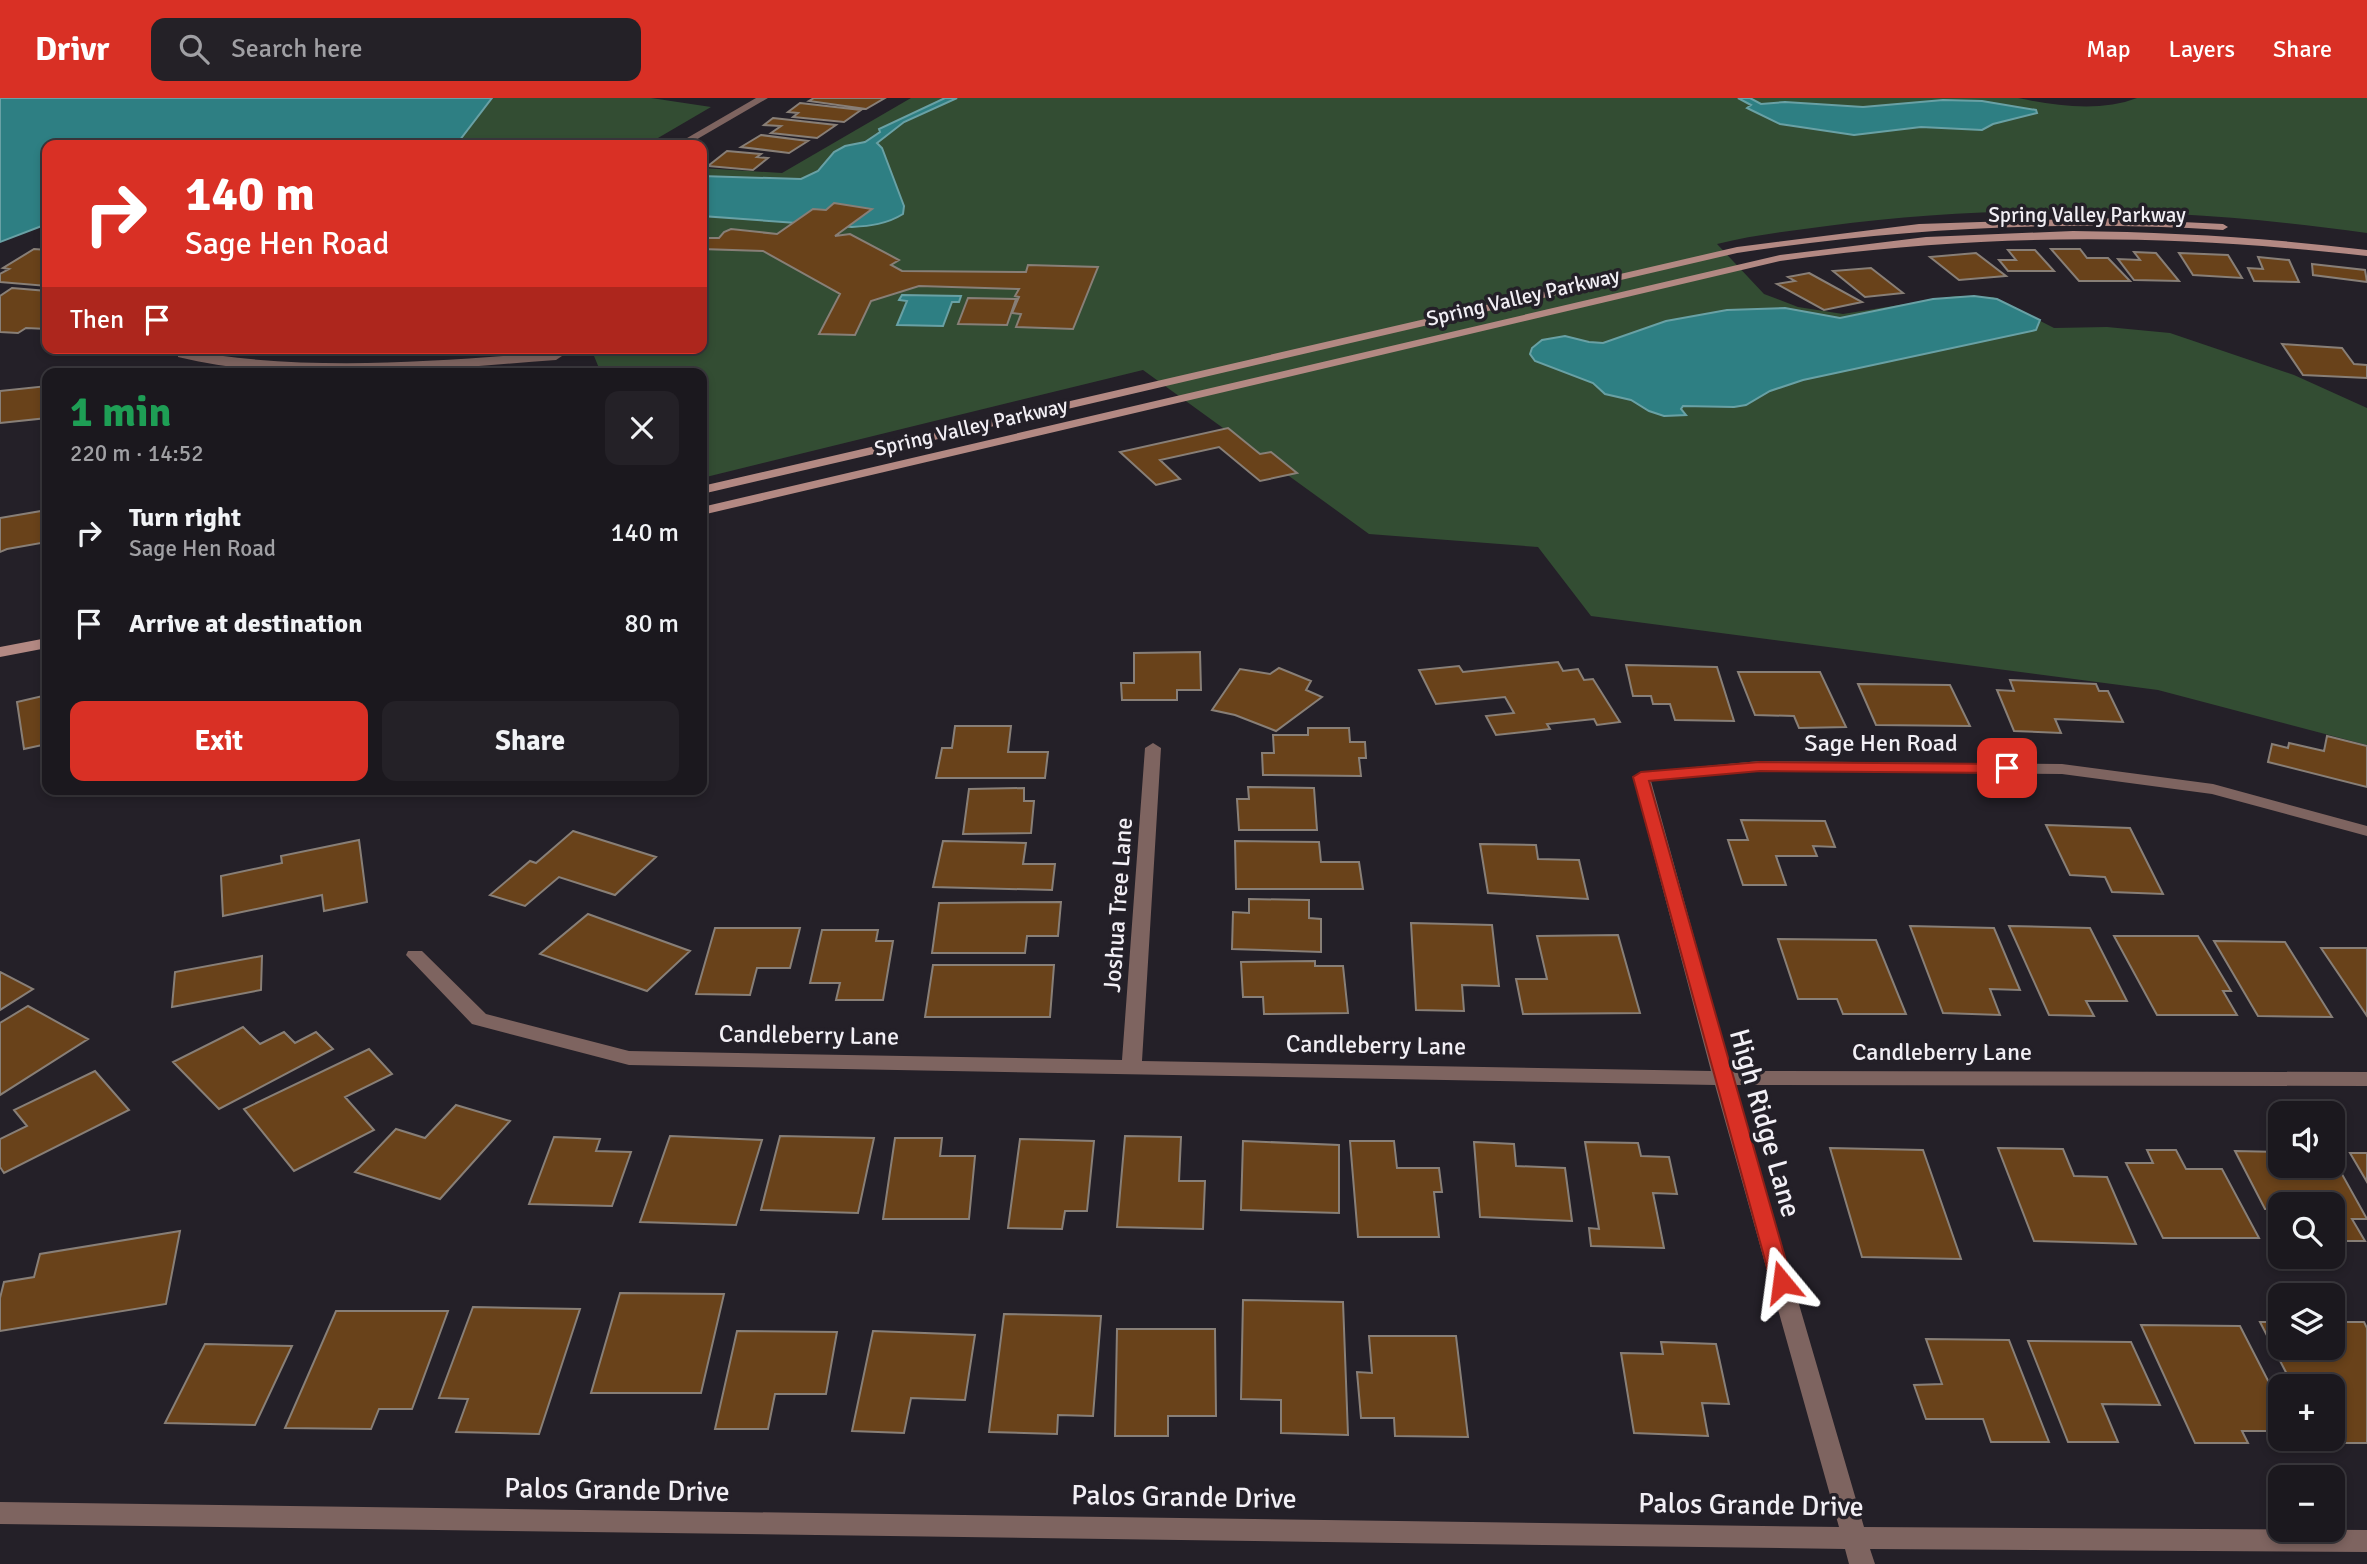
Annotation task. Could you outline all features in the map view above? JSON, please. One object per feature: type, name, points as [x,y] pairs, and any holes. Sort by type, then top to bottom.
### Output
[{"type":"street","points":[[689,140],[763,98]]},
{"type":"street","name":"Spring Valley Parkway","points":[[707,489],[1737,250],[1806,238],[1935,224],[2079,221],[2171,223],[2367,241]]},
{"type":"street","name":"Spring Valley Parkway","points":[[707,510],[1758,263],[1847,247],[1964,236],[2096,233],[2221,239],[2367,253]]},
{"type":"street","points":[[183,354],[225,363],[279,368]]},
{"type":"street","points":[[393,368],[536,354]]},
{"type":"street","points":[[0,652],[42,644]]},
{"type":"street","name":"Joshua Tree Lane","points":[[1132,1066],[1153,748]]},
{"type":"street","name":"Sage Hen Road","points":[[1641,777],[1760,766],[2062,769],[2213,789],[2367,831]]},
{"type":"street","name":"High Ridge Lane","points":[[1641,777],[1723,1078],[1863,1564]]},
{"type":"street","name":"Candleberry Lane","points":[[415,955],[479,1019],[629,1058],[1723,1078],[2367,1079]]},
{"type":"street","name":"Palos Grande Drive","points":[[0,1513],[1856,1538],[2367,1541]]},
{"type":"green space","points":[[493,98],[651,98],[711,107],[655,140],[460,140]]},
{"type":"green space","points":[[911,98],[2018,98],[2063,105],[2094,106],[2137,98],[2367,98],[2367,233],[2165,213],[2029,211],[1894,218],[1717,244],[1764,294],[1798,307],[1843,314],[1956,296],[1993,297],[2054,328],[2107,327],[2170,333],[2294,375],[2367,408],[2367,745],[2158,690],[1591,616],[1538,547],[1369,534],[1143,370],[707,477],[707,368],[599,368],[594,354],[707,354],[707,168],[782,173]]},
{"type":"water","points":[[0,98],[492,98],[460,140],[42,140],[42,226],[0,242]]},
{"type":"water","points":[[945,98],[957,98],[904,122],[877,143],[882,148],[904,206],[903,214],[878,224],[852,227],[707,216],[707,176],[801,179],[818,171],[834,152],[845,146],[865,142],[880,132],[879,129]]},
{"type":"water","points":[[1738,98],[1750,98],[1761,104],[1785,102],[1863,107],[1943,100],[1982,101],[2036,110],[2037,113],[1993,124],[1982,130],[1921,127],[1854,135],[1780,124],[1747,108],[1751,105]]},
{"type":"water","points":[[902,295],[961,296],[959,302],[952,302],[943,326],[897,325],[907,301],[899,300]]},
{"type":"water","points":[[1974,296],[1997,299],[2040,320],[2036,330],[1803,380],[1770,391],[1746,405],[1683,406],[1681,409],[1686,415],[1664,416],[1631,400],[1605,394],[1593,383],[1535,361],[1530,354],[1532,348],[1542,340],[1565,336],[1603,343],[1666,321],[1727,310],[1785,308],[1840,318],[1933,299]]},
{"type":"building","points":[[814,98],[885,98],[866,109],[809,101]]},
{"type":"building","points":[[800,103],[861,110],[844,122],[793,117],[798,113],[788,112]]},
{"type":"building","points":[[773,118],[836,125],[817,138],[771,133],[781,126],[764,125]]},
{"type":"building","points":[[761,135],[808,141],[789,153],[741,147]]},
{"type":"building","points":[[727,151],[761,154],[757,157],[768,158],[753,170],[708,166]]},
{"type":"building","points":[[834,203],[872,209],[835,236],[850,234],[899,260],[891,265],[902,271],[1026,272],[1028,265],[1098,267],[1073,329],[1016,327],[1021,314],[1012,313],[1019,297],[1015,296],[1019,289],[919,286],[871,301],[855,335],[819,334],[840,294],[763,251],[707,249],[707,238],[719,238],[731,229],[777,234],[813,209],[826,210]]},
{"type":"building","points":[[34,249],[42,250],[42,286],[0,282],[0,274],[9,269],[3,268]]},
{"type":"building","points":[[2051,249],[2080,249],[2087,258],[2108,258],[2130,281],[2079,281]]},
{"type":"building","points":[[2008,250],[2035,250],[2054,271],[2008,271],[1999,260],[2016,260]]},
{"type":"building","points":[[2134,252],[2156,253],[2179,281],[2134,280],[2118,259],[2140,260]]},
{"type":"building","points":[[1976,253],[2006,276],[1959,280],[1930,257]]},
{"type":"building","points":[[2179,253],[2228,255],[2242,278],[2193,275]]},
{"type":"building","points":[[2258,257],[2289,260],[2299,282],[2254,281],[2248,268],[2263,269]]},
{"type":"building","points":[[2312,264],[2365,270],[2367,282],[2313,275]]},
{"type":"building","points":[[1871,268],[1903,293],[1865,297],[1833,271]]},
{"type":"building","points":[[1809,273],[1862,302],[1824,310],[1777,284],[1795,281],[1788,277]]},
{"type":"building","points":[[12,288],[42,291],[42,329],[26,328],[18,333],[0,332],[0,296]]},
{"type":"building","points":[[968,298],[1016,299],[1007,325],[958,324]]},
{"type":"building","points":[[2282,344],[2342,348],[2354,364],[2367,365],[2367,378],[2303,375]]},
{"type":"building","points":[[42,387],[42,419],[0,423],[0,391]]},
{"type":"building","points":[[1228,428],[1260,454],[1271,452],[1297,473],[1260,481],[1219,447],[1160,460],[1180,479],[1156,485],[1120,452]]},
{"type":"building","points":[[42,511],[42,543],[0,552],[0,518]]},
{"type":"building","points":[[1200,652],[1201,690],[1177,690],[1177,700],[1122,700],[1121,683],[1134,683],[1134,653]]},
{"type":"building","points":[[1558,662],[1563,671],[1578,669],[1584,680],[1593,679],[1620,722],[1597,725],[1594,719],[1547,724],[1550,729],[1496,735],[1486,716],[1514,713],[1505,697],[1436,704],[1419,670],[1459,666],[1463,672]]},
{"type":"building","points":[[1626,665],[1717,667],[1734,721],[1675,720],[1670,704],[1653,704],[1651,696],[1633,696]]},
{"type":"building","points":[[1279,668],[1311,681],[1306,690],[1322,697],[1276,731],[1235,715],[1212,710],[1240,669],[1270,674]]},
{"type":"building","points":[[1738,672],[1820,672],[1846,727],[1799,728],[1794,716],[1755,715]]},
{"type":"building","points":[[2010,680],[2096,684],[2099,691],[2108,691],[2123,722],[2055,719],[2061,733],[2014,731],[1997,690],[2014,691]]},
{"type":"building","points":[[1858,684],[1950,685],[1970,726],[1876,725]]},
{"type":"building","points":[[42,696],[42,745],[24,749],[17,702]]},
{"type":"building","points":[[955,726],[1011,726],[1008,752],[1048,752],[1045,778],[936,778],[942,748],[952,748]]},
{"type":"building","points":[[1308,728],[1349,728],[1350,742],[1365,742],[1366,758],[1359,758],[1361,776],[1263,775],[1262,753],[1274,753],[1273,735],[1308,735]]},
{"type":"building","points":[[2327,736],[2367,746],[2367,787],[2268,762],[2272,744],[2288,748],[2289,743],[2324,751]]},
{"type":"building","points":[[1248,787],[1314,788],[1317,830],[1239,830],[1237,799],[1249,799]]},
{"type":"building","points":[[1024,788],[1024,801],[1034,801],[1031,833],[963,834],[969,789]]},
{"type":"building","points":[[1741,820],[1825,821],[1835,847],[1813,846],[1817,856],[1776,856],[1786,885],[1743,885],[1728,840],[1748,840]]},
{"type":"building","points":[[2046,825],[2130,828],[2163,894],[2112,892],[2105,877],[2070,875]]},
{"type":"building","points":[[573,831],[656,857],[615,895],[559,877],[525,906],[490,895],[530,861],[536,863]]},
{"type":"building","points":[[359,840],[367,902],[324,911],[322,895],[223,916],[221,876],[282,863],[281,856]]},
{"type":"building","points":[[943,841],[1026,843],[1023,864],[1055,864],[1052,890],[933,887]]},
{"type":"building","points":[[1235,841],[1319,842],[1321,862],[1359,862],[1363,889],[1236,889]]},
{"type":"building","points":[[1480,844],[1536,845],[1538,859],[1579,860],[1588,899],[1488,893]]},
{"type":"building","points":[[1249,899],[1309,900],[1309,918],[1321,919],[1321,952],[1232,949],[1233,912],[1249,913]]},
{"type":"building","points":[[1061,902],[1058,936],[1027,936],[1025,953],[932,953],[939,903]]},
{"type":"building","points":[[588,914],[690,951],[647,991],[540,954]]},
{"type":"building","points":[[1411,923],[1492,925],[1499,986],[1462,985],[1464,1011],[1416,1010]]},
{"type":"building","points":[[1910,926],[1994,928],[2020,990],[1990,989],[2000,1015],[1943,1013]]},
{"type":"building","points":[[2009,926],[2090,928],[2127,1001],[2086,1001],[2094,1016],[2049,1015]]},
{"type":"building","points":[[715,928],[800,928],[790,968],[757,968],[750,995],[696,994]]},
{"type":"building","points":[[822,930],[878,930],[876,941],[893,941],[883,1000],[836,1000],[840,983],[810,983]]},
{"type":"building","points":[[1618,935],[1640,1013],[1523,1014],[1516,979],[1547,979],[1537,936]]},
{"type":"building","points":[[2114,936],[2198,936],[2231,991],[2223,991],[2237,1015],[2157,1015]]},
{"type":"building","points":[[1778,939],[1876,940],[1906,1014],[1843,1014],[1837,999],[1798,999]]},
{"type":"building","points":[[2214,941],[2285,942],[2332,1017],[2258,1016]]},
{"type":"building","points":[[2321,948],[2367,948],[2367,1016]]},
{"type":"building","points":[[262,956],[261,990],[172,1007],[175,972]]},
{"type":"building","points":[[1315,961],[1315,966],[1343,966],[1348,1013],[1264,1014],[1263,997],[1243,997],[1241,962]]},
{"type":"building","points":[[933,965],[1054,965],[1050,1017],[925,1017]]},
{"type":"building","points":[[0,972],[33,989],[0,1010]]},
{"type":"building","points":[[28,1006],[88,1039],[0,1095],[0,1023]]},
{"type":"building","points":[[243,1027],[260,1044],[284,1032],[295,1043],[316,1032],[333,1049],[219,1109],[173,1062]]},
{"type":"building","points":[[369,1049],[392,1074],[345,1097],[374,1130],[294,1171],[244,1109]]},
{"type":"building","points":[[95,1071],[129,1110],[4,1173],[0,1167],[0,1139],[27,1126],[14,1110]]},
{"type":"building","points":[[456,1105],[510,1121],[440,1199],[355,1172],[396,1129],[425,1138]]},
{"type":"building","points":[[670,1136],[762,1140],[736,1225],[640,1222]]},
{"type":"building","points":[[780,1136],[874,1138],[858,1213],[761,1210]]},
{"type":"building","points":[[1125,1136],[1181,1137],[1179,1181],[1205,1181],[1203,1229],[1117,1227]]},
{"type":"building","points":[[554,1137],[600,1139],[596,1151],[631,1152],[612,1206],[529,1204]]},
{"type":"building","points":[[895,1138],[942,1138],[940,1156],[975,1156],[969,1219],[883,1219]]},
{"type":"building","points":[[1020,1139],[1094,1141],[1087,1211],[1065,1211],[1062,1229],[1008,1228]]},
{"type":"building","points":[[1243,1141],[1339,1145],[1339,1213],[1241,1210]]},
{"type":"building","points":[[1350,1141],[1394,1141],[1397,1168],[1439,1168],[1442,1192],[1434,1192],[1439,1237],[1358,1237]]},
{"type":"building","points":[[1474,1142],[1514,1144],[1516,1166],[1565,1168],[1572,1221],[1480,1217]]},
{"type":"building","points":[[1585,1142],[1638,1143],[1641,1156],[1669,1157],[1677,1194],[1653,1193],[1664,1248],[1591,1246],[1589,1228],[1599,1229]]},
{"type":"building","points":[[1830,1148],[1923,1150],[1961,1259],[1862,1257]]},
{"type":"building","points":[[1998,1148],[2063,1149],[2074,1176],[2107,1177],[2136,1244],[2034,1241]]},
{"type":"building","points":[[2147,1150],[2176,1150],[2186,1169],[2222,1169],[2259,1238],[2163,1238],[2126,1163],[2153,1163]]},
{"type":"building","points":[[2235,1151],[2268,1152],[2268,1178],[2344,1178],[2367,1219],[2352,1219],[2365,1241],[2345,1241],[2345,1192],[2268,1192],[2268,1209],[2265,1209]]},
{"type":"building","points":[[2350,1153],[2367,1153],[2367,1182]]},
{"type":"building","points":[[180,1231],[166,1304],[0,1331],[0,1298],[4,1282],[34,1277],[40,1254]]},
{"type":"building","points":[[620,1293],[724,1294],[701,1393],[591,1393]]},
{"type":"building","points":[[1243,1300],[1343,1302],[1348,1435],[1281,1433],[1281,1400],[1241,1399]]},
{"type":"building","points":[[473,1307],[580,1309],[539,1434],[456,1432],[468,1399],[439,1398]]},
{"type":"building","points":[[336,1311],[448,1311],[412,1409],[379,1409],[371,1429],[285,1428]]},
{"type":"building","points":[[1004,1314],[1101,1316],[1093,1416],[1058,1415],[1057,1434],[989,1432]]},
{"type":"building","points":[[2260,1322],[2268,1322],[2268,1338]]},
{"type":"building","points":[[2345,1322],[2364,1322],[2367,1328],[2367,1443],[2345,1443],[2345,1374],[2287,1374],[2280,1360],[2345,1360]]},
{"type":"building","points":[[2141,1325],[2240,1326],[2268,1381],[2268,1431],[2242,1431],[2248,1443],[2195,1443]]},
{"type":"building","points":[[1117,1329],[1215,1329],[1216,1416],[1168,1416],[1168,1436],[1115,1436]]},
{"type":"building","points":[[737,1331],[837,1332],[826,1394],[775,1394],[768,1429],[715,1429]]},
{"type":"building","points":[[873,1331],[975,1335],[965,1400],[911,1398],[904,1433],[852,1431]]},
{"type":"building","points":[[1369,1336],[1456,1336],[1468,1437],[1395,1436],[1394,1418],[1361,1418],[1357,1372],[1372,1373]]},
{"type":"building","points":[[1926,1339],[2009,1340],[2049,1442],[1991,1442],[1983,1419],[1926,1419],[1914,1385],[1942,1384]]},
{"type":"building","points":[[2028,1341],[2131,1342],[2160,1405],[2102,1404],[2118,1442],[2068,1442]]},
{"type":"building","points":[[1661,1342],[1716,1344],[1729,1404],[1702,1403],[1708,1436],[1634,1433],[1621,1353],[1663,1354]]},
{"type":"building","points":[[205,1344],[292,1346],[255,1425],[165,1423]]},
{"type":"route","points":[[1782,1282],[1641,777],[1760,766],[2007,768]]}]
